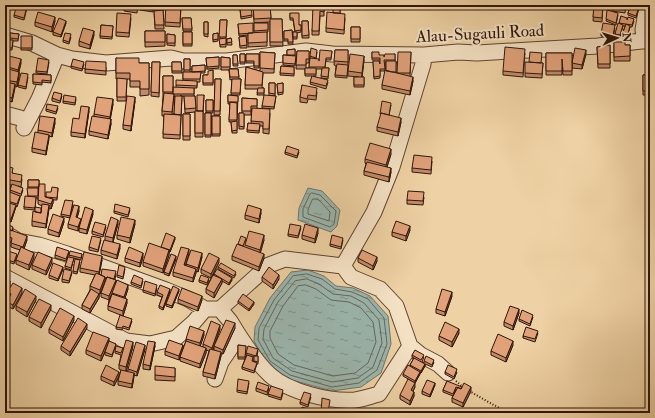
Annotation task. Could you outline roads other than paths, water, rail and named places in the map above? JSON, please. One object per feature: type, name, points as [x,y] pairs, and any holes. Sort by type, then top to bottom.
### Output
[{"type":"street","points":[[647,5],[643,30],[647,40]]},
{"type":"street","name":"Alau-Sugauli Road","points":[[5,35],[72,59],[106,63],[171,58],[183,61],[227,61],[306,51],[332,54],[424,55],[458,52],[477,53],[598,46],[647,40]]},
{"type":"street","points":[[5,114],[20,118],[25,125],[39,99],[57,54]]},
{"type":"street","points":[[343,266],[374,212],[392,167],[423,64],[424,55]]},
{"type":"street","points":[[5,233],[18,241],[40,245],[166,290],[188,299],[205,309],[220,309],[269,265],[284,259],[343,266],[351,277],[380,289],[396,306],[410,346],[438,364],[448,373]]},
{"type":"street","points":[[5,277],[126,341],[150,344],[176,338],[194,322],[205,309]]},
{"type":"street","points":[[220,309],[230,321],[254,359],[271,376],[296,390],[328,398],[354,400],[379,394],[410,346]]},
{"type":"street","points":[[215,379],[221,362],[234,343],[238,334]]},
{"type":"street","points":[[325,413],[328,398]]},
{"type":"water","points":[[308,188],[322,191],[340,210],[337,226],[331,232],[298,220],[299,208]]},
{"type":"water","points":[[308,270],[324,276],[336,286],[353,288],[370,296],[388,316],[391,344],[381,373],[361,387],[332,391],[288,379],[267,364],[254,341],[255,327],[270,298],[291,272]]}]
